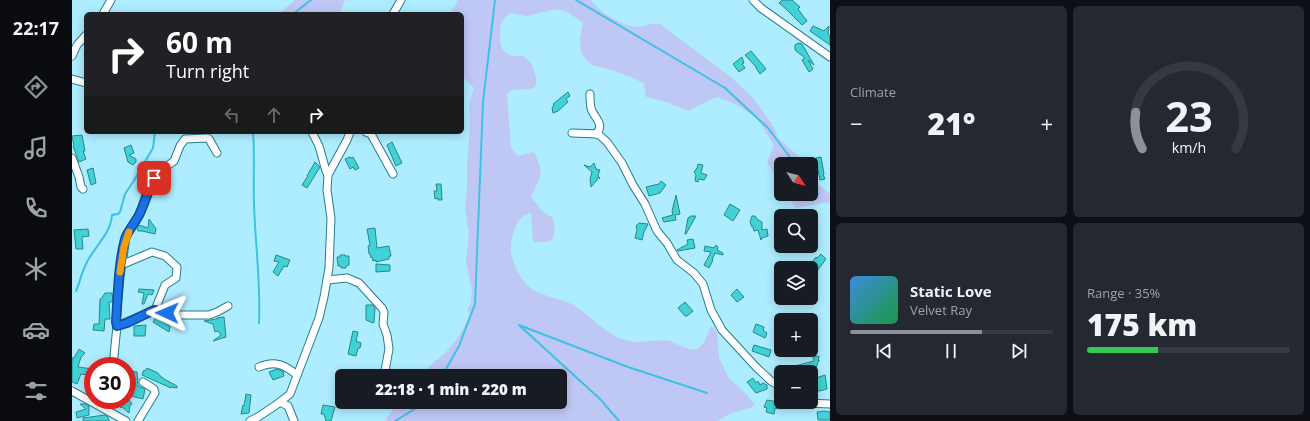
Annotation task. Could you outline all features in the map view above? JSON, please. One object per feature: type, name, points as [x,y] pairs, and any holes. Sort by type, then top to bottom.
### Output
[{"type":"street","points":[[104,12],[112,0]]},
{"type":"street","points":[[394,12],[401,0]]},
{"type":"street","points":[[753,0],[761,8],[830,58]]},
{"type":"street","points":[[72,56],[77,45],[84,37]]},
{"type":"street","points":[[72,80],[84,83]]},
{"type":"street","points":[[590,94],[591,107],[600,124],[599,132],[596,134]]},
{"type":"street","points":[[572,133],[596,134],[601,136],[622,163],[651,216],[655,230],[667,243],[677,260],[694,273],[703,284],[711,310],[722,330],[756,367],[774,383]]},
{"type":"street","points":[[250,421],[290,394],[319,318],[329,268],[331,218],[328,175],[319,146],[313,134]]},
{"type":"street","points":[[328,175],[349,134]]},
{"type":"street","points":[[370,134],[393,174]]},
{"type":"street","points":[[114,357],[121,265],[126,237],[142,207],[147,191],[158,174],[174,161],[180,146],[185,139],[208,138],[217,153]]},
{"type":"street","points":[[72,158],[79,177],[80,185],[84,188]]},
{"type":"street","points":[[121,265],[152,252],[165,256],[176,267],[176,278],[165,285],[155,310]]},
{"type":"street","points":[[327,280],[347,278],[359,283],[382,308],[384,312],[383,324],[387,335],[389,349],[385,369]]},
{"type":"street","points":[[117,326],[155,310],[177,314],[209,315],[228,306]]},
{"type":"street","points":[[259,367],[268,364],[280,364],[289,368],[297,375]]},
{"type":"street","points":[[138,421],[155,393],[154,388],[143,382]]},
{"type":"street","points":[[72,391],[84,397]]},
{"type":"street","points":[[280,402],[289,408],[294,421]]},
{"type":"street","points":[[818,404],[830,404]]},
{"type":"street","points":[[107,409],[126,421]]},
{"type":"shaded area","points":[[295,0],[345,0],[340,12],[281,12]]},
{"type":"shaded area","points":[[458,0],[591,0],[606,14],[626,25],[639,27],[651,24],[660,24],[732,78],[753,98],[774,127],[778,138],[799,157],[774,157],[774,173],[767,162],[774,145],[757,118],[739,106],[718,97],[688,111],[667,102],[646,97],[644,84],[637,80],[618,72],[592,65],[586,60],[581,52],[580,40],[583,23],[568,12],[556,9],[527,16],[509,13],[501,24],[501,47],[509,55],[523,56],[528,60],[533,68],[536,82],[532,89],[516,89],[507,94],[511,148],[518,156],[534,152],[541,171],[531,197],[542,211],[553,218],[555,230],[553,238],[550,241],[533,242],[531,213],[521,218],[513,234],[511,251],[514,264],[523,281],[537,292],[573,305],[607,331],[621,339],[629,341],[639,342],[664,340],[671,341],[689,349],[694,349],[702,346],[711,326],[717,332],[719,358],[729,378],[755,405],[732,413],[717,421],[385,421],[393,409],[567,409],[567,369],[428,369],[447,351],[461,333],[470,313],[467,311],[471,303],[472,291],[466,261],[469,234],[465,209],[470,123],[469,104],[474,88],[464,78],[464,12],[451,12]]},
{"type":"shaded area","points":[[818,185],[830,194],[830,202],[796,208],[792,201],[818,201]]},
{"type":"building","points":[[782,0],[792,0],[800,7],[798,9],[807,21],[802,25],[779,3]]},
{"type":"building","points":[[813,26],[824,31],[829,26],[828,34],[830,36],[830,45],[810,31]]},
{"type":"building","points":[[798,43],[802,44],[814,65],[808,60],[813,69],[809,72],[802,60],[805,58],[795,50],[795,45]]},
{"type":"building","points":[[751,51],[766,69],[760,74],[757,68],[745,55]]},
{"type":"building","points":[[742,57],[744,63],[742,64],[745,68],[739,72],[733,64]]},
{"type":"building","points":[[568,92],[570,96],[566,99],[568,102],[558,111],[553,113],[553,104]]},
{"type":"building","points":[[82,135],[85,151],[83,151],[86,159],[79,162],[73,146],[72,136]]},
{"type":"building","points":[[392,142],[402,163],[396,166],[387,145]]},
{"type":"building","points":[[131,145],[134,153],[129,155],[136,159],[136,162],[133,165],[128,162],[124,148]]},
{"type":"building","points":[[353,157],[359,168],[355,170],[353,167],[350,169],[345,159]]},
{"type":"building","points":[[821,157],[825,179],[820,180],[818,158]]},
{"type":"building","points":[[315,162],[320,167],[307,188],[302,185]]},
{"type":"building","points":[[594,163],[596,169],[600,170],[598,175],[600,179],[598,177],[591,187],[590,179],[592,172],[584,165],[590,167]]},
{"type":"building","points":[[698,164],[703,165],[701,173],[707,175],[704,180],[699,179],[698,182],[695,181],[696,175],[694,172]]},
{"type":"building","points":[[93,168],[96,183],[91,185],[87,170]]},
{"type":"building","points":[[661,181],[666,185],[660,193],[649,196],[646,187],[659,184]]},
{"type":"building","points":[[436,184],[441,184],[442,200],[438,200],[438,198],[435,199],[434,191],[437,191]]},
{"type":"building","points":[[676,195],[680,214],[675,215],[676,220],[664,222],[662,218],[673,215],[672,211]]},
{"type":"building","points":[[730,204],[740,210],[733,221],[724,215]]},
{"type":"building","points":[[691,216],[696,216],[685,234],[688,218]]},
{"type":"building","points":[[752,216],[755,216],[762,222],[762,230],[767,229],[768,236],[762,238],[761,240],[758,230],[754,231],[750,222]]},
{"type":"building","points":[[149,219],[156,229],[155,234],[138,231],[137,229],[139,225],[148,228]]},
{"type":"building","points":[[639,223],[648,224],[642,240],[635,238],[637,230],[636,226]]},
{"type":"building","points":[[375,228],[377,248],[389,246],[391,256],[389,256],[389,259],[376,262],[376,260],[373,261],[369,254],[368,246],[370,245],[367,229]]},
{"type":"building","points":[[88,229],[89,236],[82,237],[83,249],[76,249],[74,230]]},
{"type":"building","points":[[693,239],[695,248],[677,250],[688,244],[687,240]]},
{"type":"building","points":[[716,245],[718,247],[717,250],[723,253],[723,255],[715,253],[709,268],[704,265],[711,252],[704,251],[705,246],[714,248]]},
{"type":"building","points":[[821,254],[826,259],[818,270],[818,261],[813,261],[816,257],[817,258]]},
{"type":"building","points":[[276,255],[290,260],[287,267],[284,266],[278,276],[273,272],[279,262],[274,261]]},
{"type":"building","points":[[340,255],[349,256],[349,265],[346,266],[346,268],[341,268],[341,266],[338,266],[337,257],[340,257]]},
{"type":"building","points":[[376,264],[390,265],[390,271],[376,272]]},
{"type":"building","points":[[139,289],[154,290],[152,295],[148,294],[144,304],[142,304],[144,293],[138,292]]},
{"type":"building","points":[[737,289],[744,297],[737,302],[731,295]]},
{"type":"building","points":[[105,293],[112,293],[113,302],[109,302],[110,319],[105,319],[104,331],[93,330],[94,324],[99,324],[100,299]]},
{"type":"building","points":[[685,302],[693,311],[687,316],[685,316],[678,308]]},
{"type":"building","points":[[366,305],[373,305],[375,308],[373,323],[366,320]]},
{"type":"building","points":[[156,317],[169,325],[169,332],[153,322]]},
{"type":"building","points":[[224,317],[226,337],[213,341],[221,335],[218,331],[215,332],[213,324],[204,321]]},
{"type":"building","points":[[756,324],[764,327],[763,330],[767,333],[765,338],[753,332]]},
{"type":"building","points":[[146,325],[145,336],[134,336],[134,326]]},
{"type":"building","points":[[353,331],[358,332],[356,341],[361,343],[356,356],[348,354]]},
{"type":"building","points":[[754,345],[771,350],[769,357],[752,351]]},
{"type":"building","points":[[79,349],[85,353],[81,357],[78,367],[84,368],[84,374],[81,374],[77,384],[72,382],[72,358],[74,358]]},
{"type":"building","points":[[818,356],[818,361],[820,360],[817,365],[799,365],[814,361],[813,357]]},
{"type":"building","points":[[147,368],[158,373],[164,379],[177,386],[177,388],[171,388],[142,375],[144,370],[145,371]]},
{"type":"building","points":[[277,369],[284,372],[284,376],[273,380],[269,372]]},
{"type":"building","points":[[136,372],[138,386],[145,389],[143,399],[136,397]]},
{"type":"building","points":[[825,375],[827,389],[818,391],[818,377]]},
{"type":"building","points":[[753,378],[756,383],[758,381],[760,385],[763,383],[767,385],[767,389],[756,393],[747,382]]},
{"type":"building","points":[[246,394],[251,395],[249,413],[241,414],[243,405],[244,406]]},
{"type":"building","points":[[767,400],[774,401],[774,414],[766,412],[767,408],[764,407]]},
{"type":"building","points":[[323,405],[335,407],[331,421],[326,421],[324,414],[321,414]]},
{"type":"building","points":[[89,409],[89,415],[77,418],[76,412]]},
{"type":"building","points":[[124,409],[130,409],[129,413]]},
{"type":"building","points":[[817,412],[830,412],[830,420],[818,420]]},
{"type":"building","points":[[105,415],[108,417],[109,421],[83,421],[83,418]]},
{"type":"waterway","points":[[296,12],[311,0]]},
{"type":"waterway","points":[[446,369],[459,346],[475,304],[483,102],[495,0]]},
{"type":"waterway","points":[[576,0],[725,88],[768,128],[790,157]]},
{"type":"waterway","points":[[76,291],[85,265],[106,234],[112,215],[120,212],[125,194],[153,148],[155,134]]},
{"type":"waterway","points":[[253,134],[254,203],[259,293],[259,323]]},
{"type":"waterway","points":[[519,325],[628,367],[707,393]]},
{"type":"waterway","points":[[520,326],[600,399],[619,421]]},
{"type":"waterway","points":[[395,421],[415,409]]},
{"type":"slow traffic","points":[[120,272],[126,237],[129,232]]},
{"type":"route","points":[[154,178],[147,191],[138,218],[126,237],[121,265],[116,322],[117,326],[127,323],[155,310],[167,313]]}]
